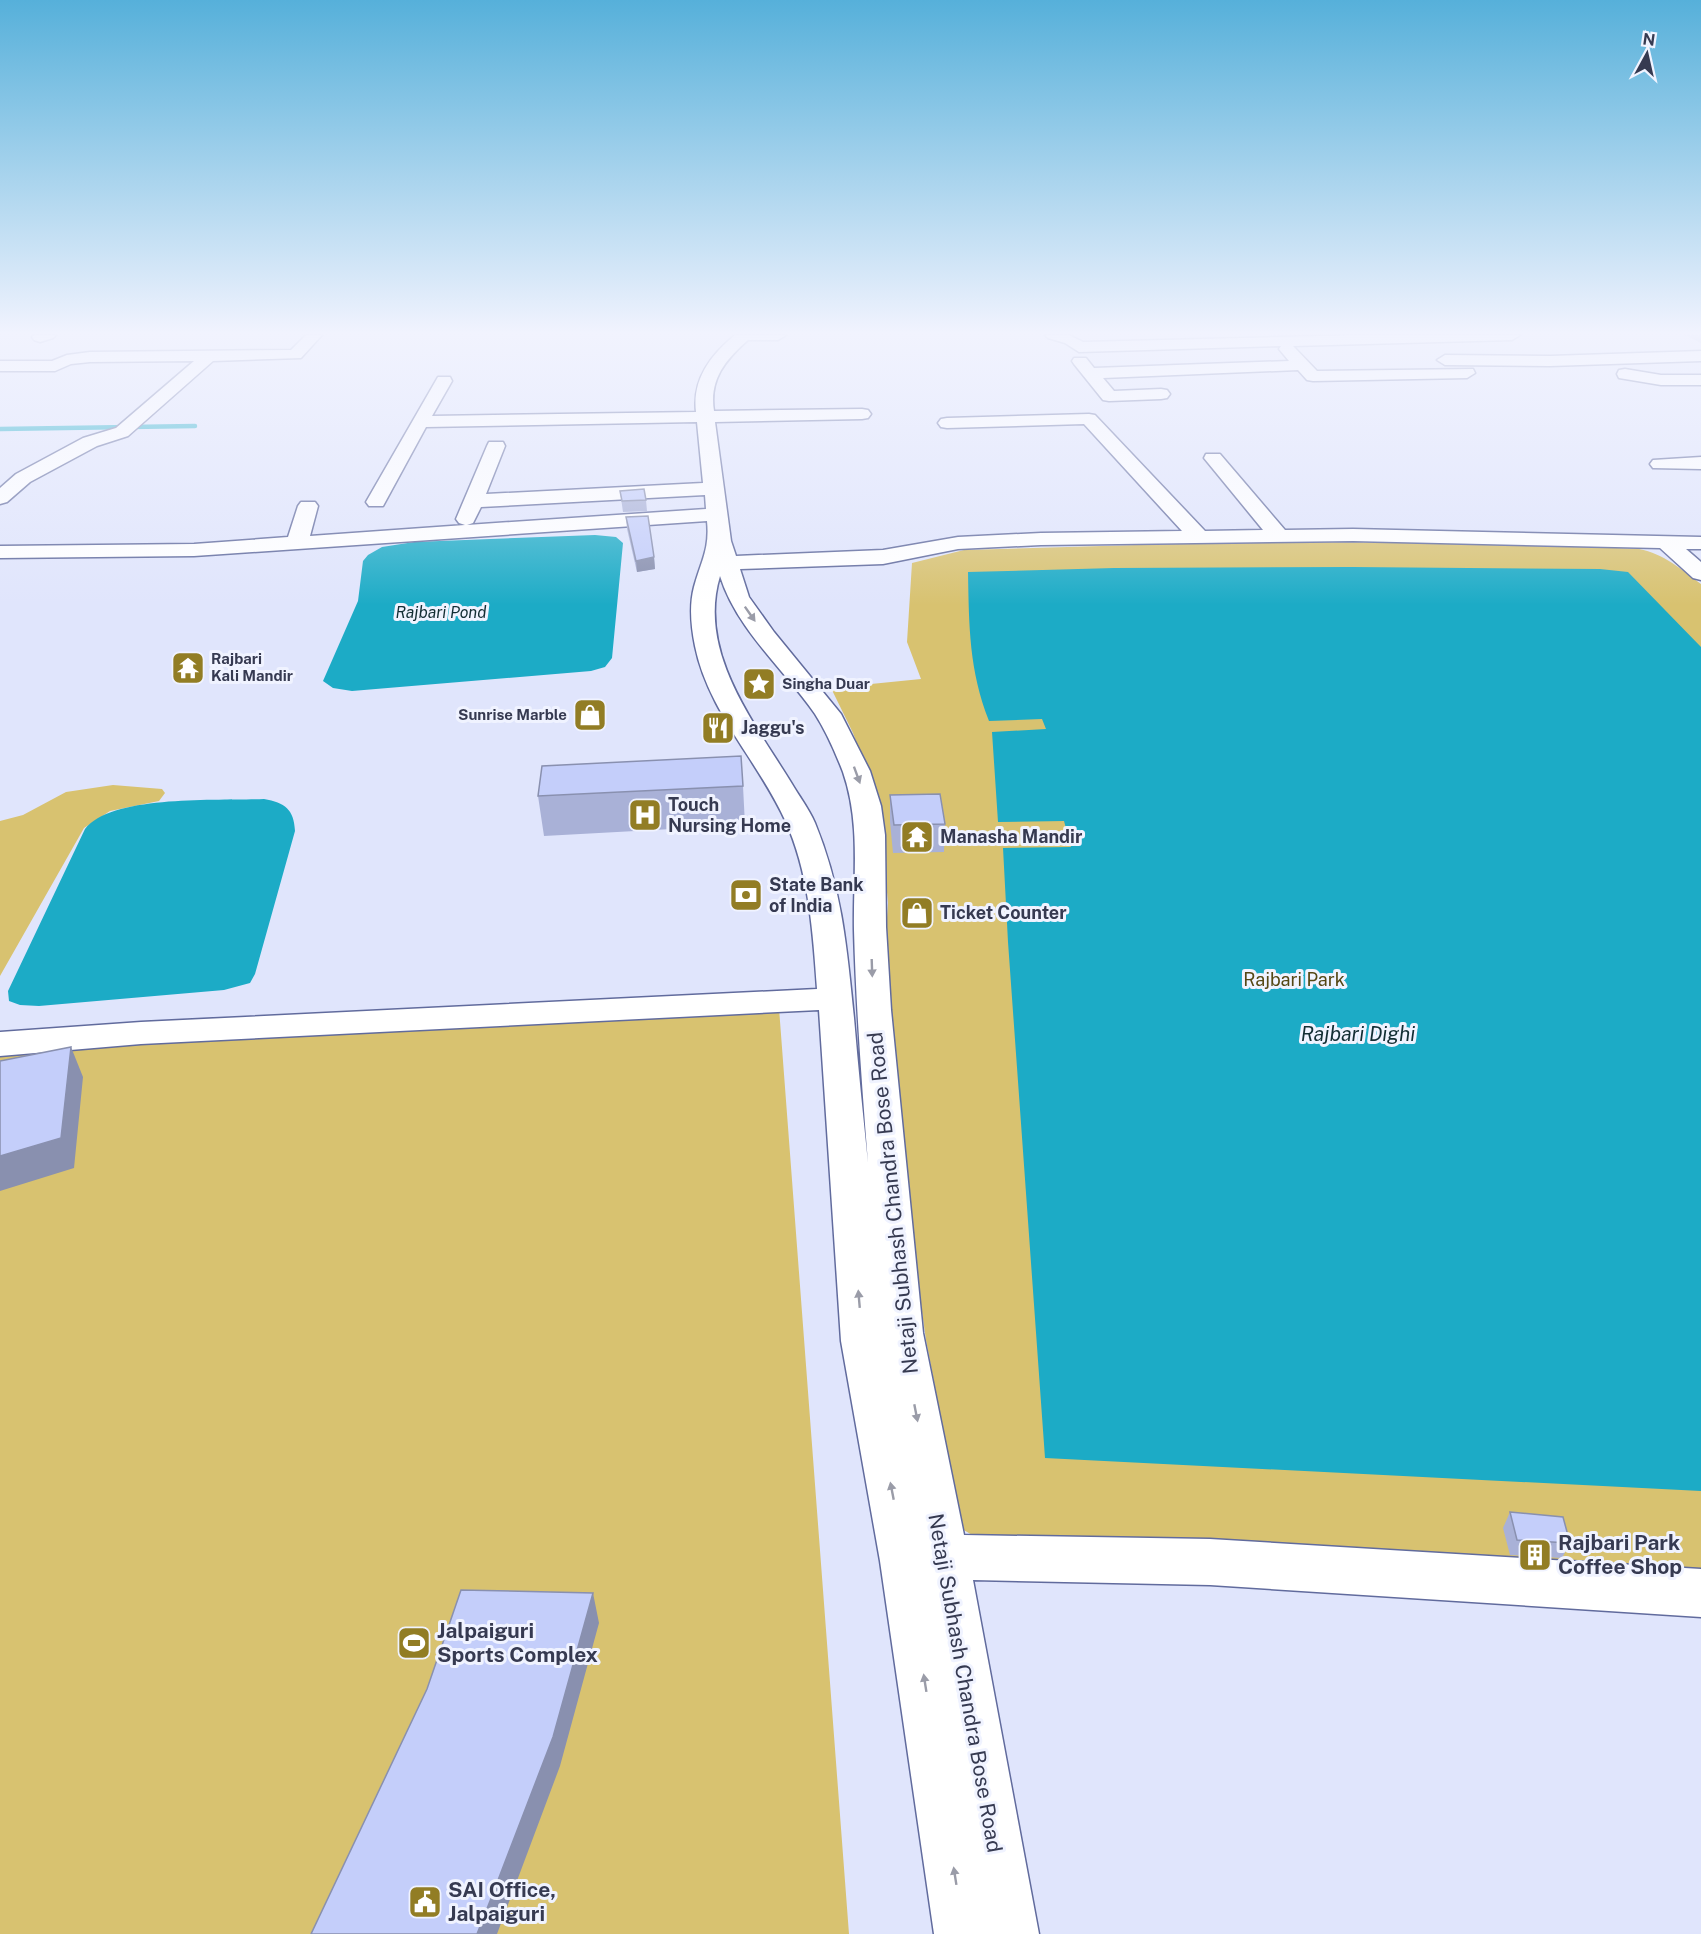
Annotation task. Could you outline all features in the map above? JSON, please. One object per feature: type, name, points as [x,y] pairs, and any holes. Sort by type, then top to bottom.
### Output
[{"type":"street","points":[[0,498],[23,478],[90,442],[129,425]]},
{"type":"street","points":[[376,502],[418,425]]},
{"type":"street","name":"Netaji Subhash Chandra Bose Road","points":[[706,425],[721,539],[738,597],[766,637],[828,714],[856,771],[867,806],[875,903],[874,1010],[901,1333],[964,1934]]},
{"type":"street","points":[[1095,425],[1198,536]]},
{"type":"street","points":[[461,531],[496,446]]},
{"type":"street","points":[[1213,458],[1278,535]]},
{"type":"street","points":[[1660,464],[1701,464]]},
{"type":"street","points":[[0,478],[23,478]]},
{"type":"street","points":[[474,501],[715,488]]},
{"type":"street","points":[[297,543],[308,506]]},
{"type":"street","points":[[0,552],[159,551],[461,531],[721,539],[884,557],[958,543],[986,541],[1198,536],[1439,535],[1701,543]]},
{"type":"street","name":"Netaji Subhash Chandra Bose Road","points":[[721,539],[704,599],[702,619],[707,648],[726,698],[800,819],[817,867],[830,939],[863,1341],[925,1559],[1009,1934]]},
{"type":"street","points":[[1666,543],[1701,573]]},
{"type":"street","points":[[0,1044],[141,1033],[834,999]]},
{"type":"street","points":[[925,1559],[1210,1562],[1701,1593]]},
{"type":"green space","name":"Rajbari Dighi","points":[[1239,542],[1500,543],[1639,549],[1664,558],[1701,584],[1701,1593],[984,1542],[962,1529],[926,1340],[889,1078],[885,945],[888,903],[879,805],[853,733],[831,688],[921,679],[907,642],[912,563],[964,550]]},
{"type":"green space","points":[[113,785],[162,789],[165,793],[159,801],[110,811],[84,828],[0,976],[0,821],[23,815],[66,792]]},
{"type":"green space","name":"Jalpaiguri Sports Complex","points":[[779,1008],[849,1934],[0,1934],[0,1048]]},
{"type":"water","name":"Rajbari Pond","points":[[595,535],[616,537],[623,543],[612,658],[605,667],[591,671],[352,691],[333,688],[323,681],[358,601],[363,561],[368,555],[382,547],[414,542]]},
{"type":"water","name":"Rajbari Dighi","points":[[1114,568],[1600,569],[1628,572],[1701,647],[1701,1491],[1045,1458],[1003,848],[1071,847],[1064,821],[998,822],[992,732],[1046,729],[1042,719],[989,721],[977,684],[971,648],[968,572]]},
{"type":"water","points":[[264,799],[287,808],[293,817],[295,831],[255,974],[250,983],[224,990],[39,1006],[20,1005],[9,1001],[8,991],[85,829],[99,818],[118,810],[142,805],[196,800]]},
{"type":"building","points":[[644,489],[646,500],[622,501],[620,491]]},
{"type":"building","points":[[648,516],[654,557],[636,561],[626,517]]},
{"type":"building","points":[[741,756],[743,786],[538,796],[542,766]]},
{"type":"building","points":[[940,794],[945,824],[894,825],[890,795]]},
{"type":"building","points":[[71,1047],[61,1138],[0,1156],[0,1061]]},
{"type":"building","points":[[1510,1512],[1563,1517],[1570,1543],[1517,1540]]},
{"type":"building","points":[[461,1590],[593,1593],[553,1737],[477,1934],[311,1934],[427,1689]]},
{"type":"waterway","points":[[0,429],[195,426]]},
{"type":"place","name":"Rajbari Kali Mandir","points":[[188,668]]},
{"type":"place","name":"Singha Duar","points":[[759,684]]},
{"type":"place","name":"Sunrise Marble","points":[[590,715]]},
{"type":"place","name":"Jaggu's","points":[[718,728]]},
{"type":"place","name":"Touch Nursing Home","points":[[645,815]]},
{"type":"place","name":"Manasha Mandir","points":[[917,837]]},
{"type":"place","name":"State Bank of India","points":[[746,895]]},
{"type":"place","name":"Ticket Counter","points":[[917,913]]},
{"type":"place","name":"Rajbari Park Coffee Shop","points":[[1535,1555]]},
{"type":"place","name":"Jalpaiguri Sports Complex","points":[[414,1643]]},
{"type":"place","name":"SAI Office, Jalpaiguri","points":[[425,1902]]},
{"type":"park label","name":"Rajbari Park","points":[[1294,980]]}]
